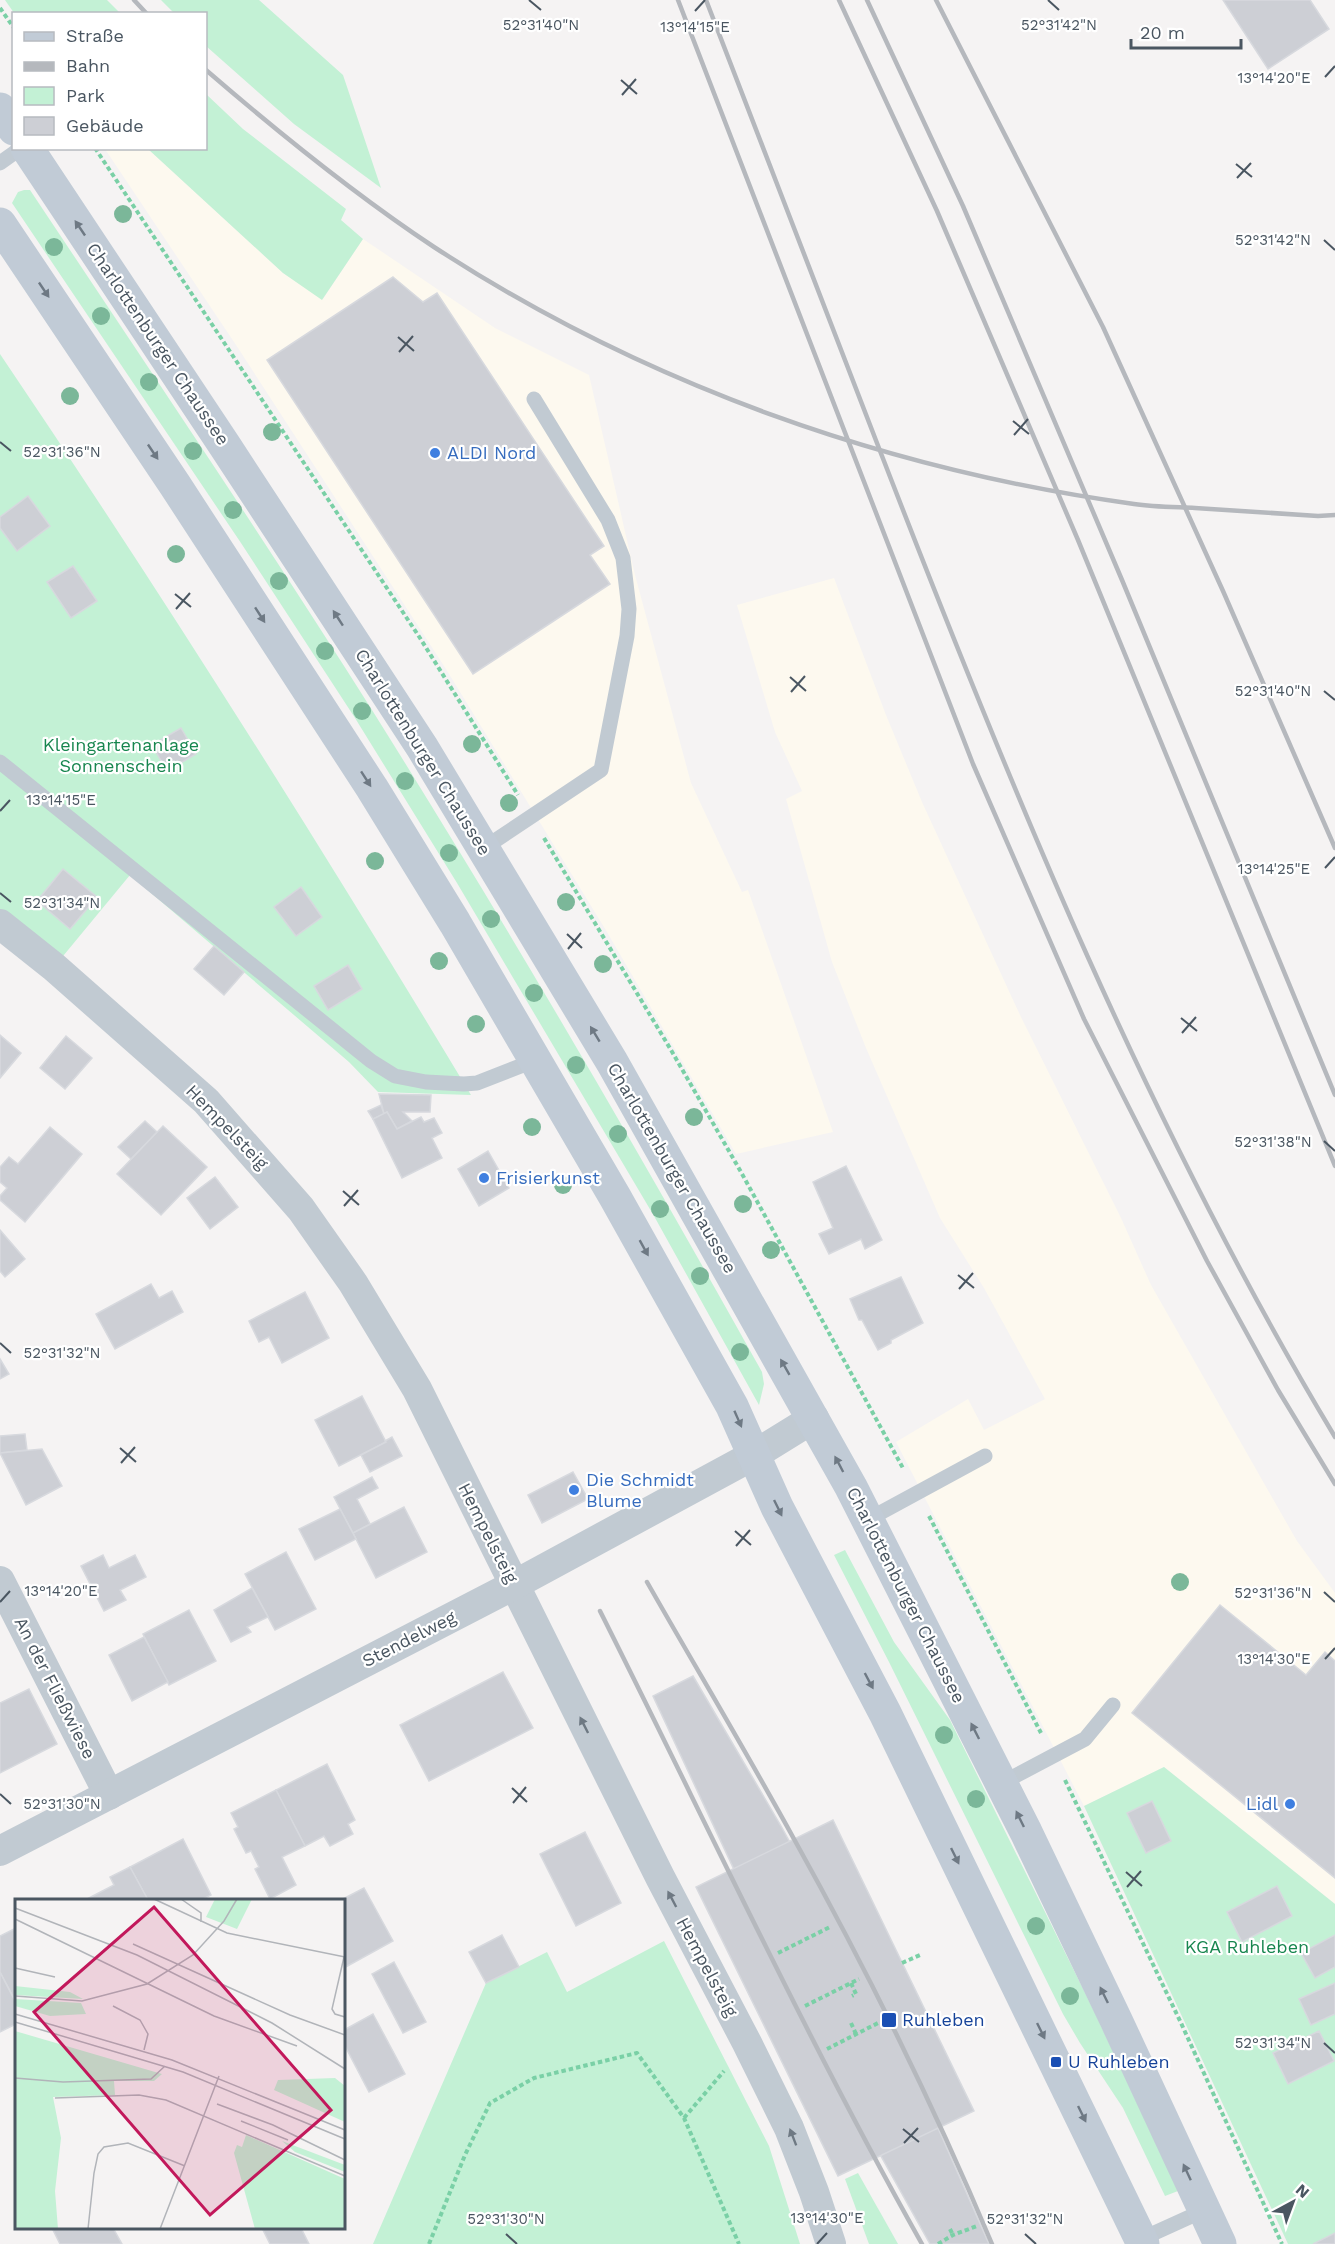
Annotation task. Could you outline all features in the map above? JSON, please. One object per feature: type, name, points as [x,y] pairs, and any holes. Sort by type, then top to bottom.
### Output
[{"type":"main road","points":[[0,108],[12,126]]},
{"type":"main road","name":"Charlottenburger Chaussee","points":[[28,150],[422,747],[612,1062],[814,1418],[867,1520],[1002,1783],[1220,2244]]},
{"type":"main road","points":[[0,224],[175,485],[372,788],[536,1060],[732,1406],[777,1507],[896,1734],[1142,2242]]},
{"type":"street","name":"Hempelsteig","points":[[0,924],[54,967],[206,1101],[301,1209],[353,1283],[417,1389],[660,1877],[747,2043],[789,2128],[831,2244]]},
{"type":"street","name":"Stendelweg","points":[[0,1851],[514,1585],[754,1455],[814,1418]]},
{"type":"street","name":"An der Fließwiese","points":[[0,1581],[109,1795]]},
{"type":"lane","points":[[0,163],[18,150]]},
{"type":"lane","points":[[484,848],[601,770],[627,636],[629,609],[623,558],[608,520],[534,399]]},
{"type":"lane","points":[[0,762],[362,1053],[395,1076],[426,1082],[477,1083],[536,1060]]},
{"type":"lane","points":[[867,1520],[985,1456]]},
{"type":"lane","points":[[1002,1783],[1085,1739],[1113,1705]]},
{"type":"lane","points":[[1142,2242],[1205,2210]]},
{"type":"path","points":[[0,8],[12,25]]},
{"type":"path","points":[[96,150],[414,628],[531,816],[683,1070],[916,1493],[1053,1756],[1181,2023],[1282,2244]]},
{"type":"path","points":[[778,1953],[830,1927]]},
{"type":"path","points":[[902,1963],[920,1954]]},
{"type":"path","points":[[805,2006],[859,1979]]},
{"type":"path","points":[[851,1983],[856,1994],[852,1996]]},
{"type":"path","points":[[827,2049],[880,2022]]},
{"type":"path","points":[[851,2023],[856,2034]]},
{"type":"path","points":[[684,2118],[747,2043]]},
{"type":"path","points":[[429,2244],[465,2155],[490,2103],[534,2078],[637,2053],[684,2118],[739,2244]]},
{"type":"path","points":[[938,2244],[953,2235],[977,2226]]},
{"type":"path","points":[[950,2229],[953,2235]]},
{"type":"shaded area","points":[[106,150],[149,150],[283,273],[323,299],[363,239],[495,328],[589,375],[635,575],[691,783],[742,892],[748,890],[833,1132],[736,1154],[607,932],[446,669],[238,348]]},
{"type":"shaded area","points":[[834,578],[922,802],[1020,1015],[1121,1218],[1151,1285],[1297,1541],[1335,1593],[1335,1904],[1164,1767],[1084,1806],[896,1442],[968,1399],[984,1430],[1045,1399],[984,1288],[940,1218],[866,1048],[832,962],[786,799],[802,791],[775,732],[737,605]]},
{"type":"green space","points":[[5,0],[107,0],[119,12],[13,12]]},
{"type":"green space","points":[[161,0],[259,0],[343,75],[381,188],[294,124],[207,47],[207,12],[173,12]]},
{"type":"green space","points":[[207,95],[243,129],[346,209],[341,220],[363,239],[322,300],[283,273],[149,150],[207,150]]},
{"type":"green space","points":[[30,190],[245,514],[372,710],[473,873],[620,1121],[762,1372],[764,1384],[759,1405],[654,1216],[457,883],[355,718],[241,543],[12,203],[18,192]]},
{"type":"green space","name":"Kleingartenanlage Sonnenschein","points":[[0,354],[122,537],[240,722],[471,1095],[378,1092],[349,1062],[130,875],[54,967],[0,924]]},
{"type":"green space","points":[[845,1550],[894,1642],[950,1720],[1095,2013],[1178,2191],[1165,2196],[1123,2108],[1063,2014],[834,1555]]},
{"type":"green space","name":"KGA Ruhleben","points":[[1164,1767],[1335,1904],[1335,2244],[1288,2244],[1084,1806]]},
{"type":"green space","points":[[664,1941],[769,2146],[800,2244],[373,2244],[486,1983],[547,1952],[567,1992]]},
{"type":"green space","points":[[858,2173],[898,2244],[869,2244],[845,2179]]},
{"type":"building","points":[[1223,0],[1310,0],[1329,29],[1268,69]]},
{"type":"building","name":"ALDI Nord","points":[[393,277],[423,302],[437,293],[604,546],[590,555],[610,584],[473,674],[267,360]]},
{"type":"building","points":[[28,496],[50,526],[17,551],[0,528],[0,517]]},
{"type":"building","points":[[73,566],[97,601],[71,618],[47,582]]},
{"type":"building","points":[[181,728],[196,754],[167,771],[152,745]]},
{"type":"building","points":[[63,869],[97,897],[70,929],[37,901]]},
{"type":"building","points":[[301,887],[322,917],[296,936],[274,907]]},
{"type":"building","points":[[214,946],[244,972],[224,995],[194,969]]},
{"type":"building","points":[[348,965],[362,989],[328,1010],[314,986]]},
{"type":"building","points":[[0,1035],[21,1053],[0,1078]]},
{"type":"building","points":[[66,1036],[92,1058],[65,1089],[40,1068]]},
{"type":"building","points":[[379,1094],[431,1095],[430,1112],[403,1112],[412,1121],[397,1129],[387,1112],[384,1114]]},
{"type":"building","points":[[381,1105],[384,1114],[373,1119],[368,1111]]},
{"type":"building","points":[[387,1112],[397,1129],[421,1117],[424,1122],[434,1118],[442,1133],[432,1138],[442,1158],[402,1178],[373,1119]]},
{"type":"building","points":[[145,1121],[157,1132],[131,1159],[118,1147]]},
{"type":"building","points":[[163,1126],[207,1167],[161,1215],[117,1174]]},
{"type":"building","points":[[50,1127],[82,1154],[25,1222],[0,1200],[0,1196],[7,1188],[0,1182],[0,1167],[9,1157],[18,1164]]},
{"type":"building","name":"Frisierkunst","points":[[488,1151],[509,1188],[479,1206],[458,1169]]},
{"type":"building","points":[[846,1166],[882,1240],[865,1249],[861,1239],[829,1254],[819,1234],[833,1228],[813,1182]]},
{"type":"building","points":[[215,1177],[238,1207],[210,1229],[187,1198]]},
{"type":"building","points":[[0,1230],[25,1259],[5,1277],[0,1271]]},
{"type":"building","points":[[901,1277],[923,1323],[891,1340],[891,1343],[878,1350],[862,1320],[859,1320],[850,1299]]},
{"type":"building","points":[[151,1284],[159,1298],[172,1291],[183,1312],[115,1349],[96,1314]]},
{"type":"building","points":[[305,1292],[329,1338],[282,1363],[269,1337],[259,1342],[249,1321]]},
{"type":"building","points":[[0,1359],[9,1374],[0,1379]]},
{"type":"building","points":[[362,1396],[386,1442],[339,1466],[315,1420]]},
{"type":"building","points":[[25,1434],[27,1450],[0,1453],[0,1436]]},
{"type":"building","points":[[392,1437],[402,1456],[370,1472],[361,1455]]},
{"type":"building","points":[[42,1449],[62,1486],[26,1505],[0,1453]]},
{"type":"building","points":[[573,1472],[588,1499],[542,1523],[528,1495]]},
{"type":"building","points":[[372,1477],[378,1488],[357,1499],[370,1524],[353,1533],[334,1497]]},
{"type":"building","points":[[404,1507],[427,1552],[376,1578],[353,1533]]},
{"type":"building","points":[[340,1509],[356,1539],[315,1560],[299,1529]]},
{"type":"building","points":[[286,1552],[316,1609],[275,1630],[245,1574]]},
{"type":"building","points":[[103,1555],[109,1568],[135,1555],[146,1577],[120,1590],[126,1600],[104,1611],[81,1566]]},
{"type":"building","points":[[252,1588],[268,1617],[247,1627],[251,1632],[231,1642],[214,1610]]},
{"type":"building","name":"Lidl","points":[[1220,1605],[1306,1675],[1325,1652],[1335,1661],[1335,1878],[1132,1713]]},
{"type":"building","points":[[189,1610],[216,1661],[169,1685],[143,1634]]},
{"type":"building","points":[[144,1637],[168,1682],[132,1701],[109,1655]]},
{"type":"building","points":[[503,1672],[533,1728],[429,1781],[400,1725]]},
{"type":"building","points":[[693,1676],[781,1826],[864,1977],[938,2128],[989,2244],[930,2244],[800,2011],[653,1696]]},
{"type":"building","points":[[29,1689],[57,1744],[0,1773],[0,1703]]},
{"type":"building","points":[[327,1764],[355,1820],[348,1824],[353,1834],[330,1846],[324,1836],[305,1846],[276,1790]]},
{"type":"building","points":[[276,1790],[305,1846],[282,1857],[296,1885],[270,1899],[255,1869],[259,1867],[251,1851],[246,1853],[234,1829],[238,1827],[231,1813]]},
{"type":"building","points":[[1152,1801],[1171,1841],[1146,1853],[1127,1813]]},
{"type":"building","points":[[833,1820],[974,2111],[838,2176],[696,1887]]},
{"type":"building","points":[[585,1832],[621,1903],[576,1926],[540,1854]]},
{"type":"building","points":[[183,1839],[211,1895],[203,1899],[147,1899],[130,1867]]},
{"type":"building","points":[[130,1867],[147,1899],[87,1899],[114,1885],[110,1877]]},
{"type":"building","points":[[1277,1886],[1292,1916],[1242,1942],[1227,1912]]},
{"type":"building","points":[[364,1888],[393,1941],[345,1967],[345,1899],[343,1899]]},
{"type":"building","points":[[15,1928],[15,2000],[0,1972],[0,1936]]},
{"type":"building","points":[[502,1935],[519,1967],[486,1983],[469,1952]]},
{"type":"building","points":[[1335,1935],[1335,1967],[1315,1978],[1301,1953]]},
{"type":"building","points":[[394,1962],[426,2022],[403,2033],[372,1974]]},
{"type":"building","points":[[0,1972],[15,2001],[15,2024],[0,2032]]},
{"type":"building","points":[[1335,1983],[1335,2014],[1311,2025],[1299,1999]]},
{"type":"building","points":[[373,2014],[405,2074],[369,2092],[345,2046],[345,2029]]},
{"type":"building","points":[[1319,2031],[1334,2061],[1288,2084],[1273,2053]]},
{"type":"building","points":[[52,2229],[114,2229],[122,2244],[60,2244]]},
{"type":"building","points":[[262,2229],[302,2229],[309,2244],[270,2244]]},
{"type":"building","points":[[1335,2233],[1335,2244],[1313,2244]]},
{"type":"railway","points":[[134,0],[145,12]]},
{"type":"railway","points":[[678,0],[973,764],[1084,1019],[1207,1261],[1278,1390],[1335,1484]]},
{"type":"railway","points":[[706,0],[931,582],[1033,832],[1144,1079],[1204,1200],[1267,1320],[1335,1437]]},
{"type":"railway","points":[[839,0],[937,211],[1078,540],[1335,1166]]},
{"type":"railway","points":[[867,0],[963,206],[1122,580],[1335,1095]]},
{"type":"railway","points":[[936,0],[1103,327],[1223,591],[1335,848]]},
{"type":"railway","points":[[207,71],[289,140],[375,206],[434,247],[514,296],[597,340],[682,380],[770,414],[859,444],[950,469],[1041,489],[1149,506],[1318,516],[1335,515]]},
{"type":"railway","points":[[647,1582],[848,1938],[899,2039],[992,2244]]},
{"type":"railway","points":[[600,1611],[797,2009],[922,2244]]},
{"type":"place","name":"ALDI Nord","points":[[435,453]]},
{"type":"place","name":"Frisierkunst","points":[[484,1178]]},
{"type":"place","name":"Die Schmidt Blume","points":[[574,1490]]},
{"type":"place","name":"Lidl","points":[[1290,1804]]},
{"type":"place","name":"Ruhleben","points":[[889,2020]]},
{"type":"place","name":"U Ruhleben","points":[[1056,2062]]}]
